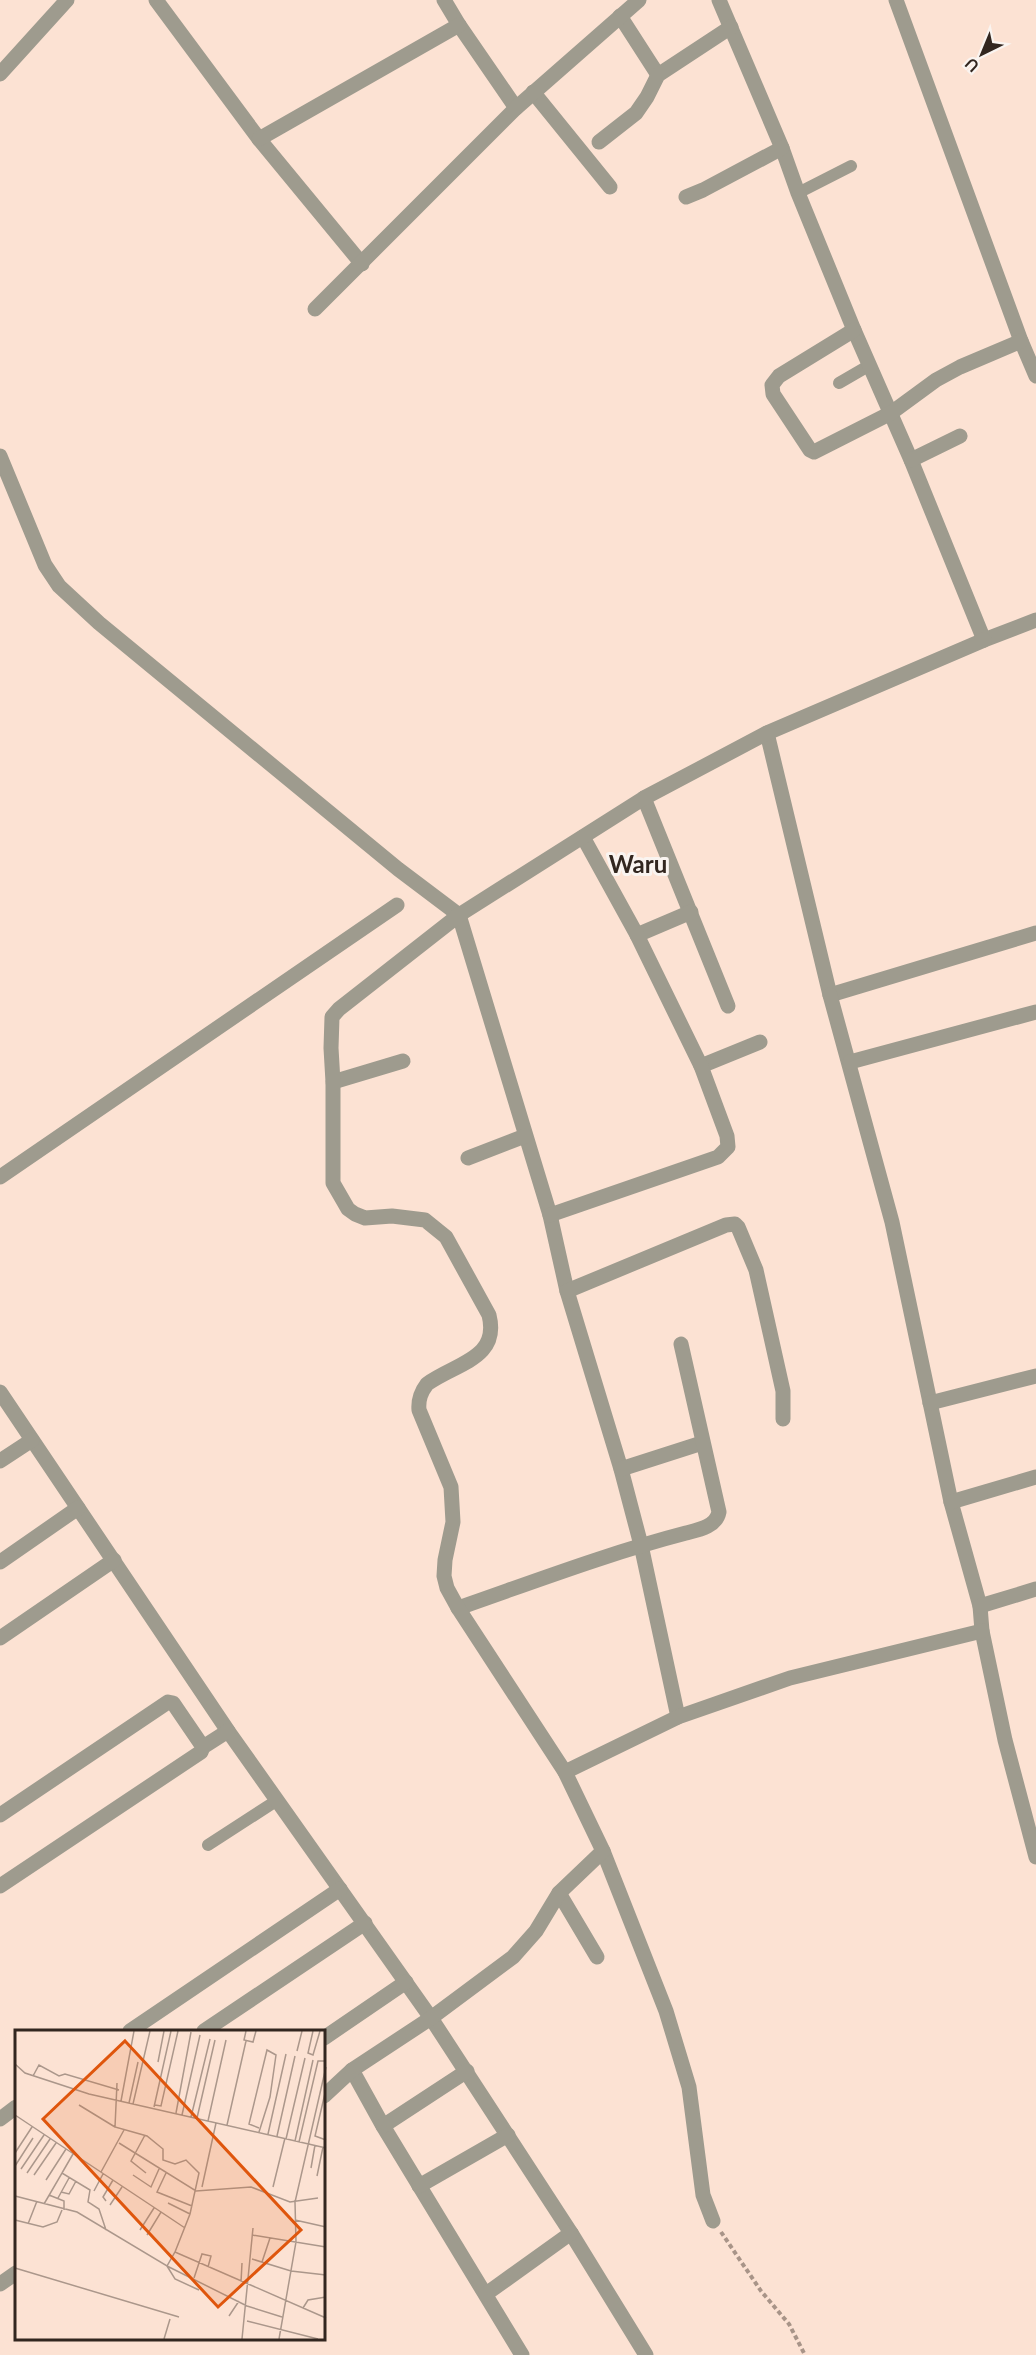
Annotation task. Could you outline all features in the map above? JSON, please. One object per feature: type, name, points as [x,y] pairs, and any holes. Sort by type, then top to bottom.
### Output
[{"type":"street","points":[[0,74],[68,0]]},
{"type":"street","points":[[156,0],[259,139],[362,264]]},
{"type":"street","points":[[444,0],[516,108]]},
{"type":"street","points":[[315,309],[516,108],[639,0]]},
{"type":"street","points":[[719,0],[984,640]]},
{"type":"street","points":[[896,0],[1021,341],[1036,376]]},
{"type":"street","points":[[620,16],[658,75]]},
{"type":"street","points":[[259,139],[459,25]]},
{"type":"street","points":[[599,142],[636,112],[658,75],[731,27]]},
{"type":"street","points":[[533,92],[610,187]]},
{"type":"street","points":[[686,197],[782,148]]},
{"type":"street","points":[[854,330],[779,376],[772,385],[773,394],[810,450],[814,452],[891,413],[936,380],[960,367],[1021,341]]},
{"type":"street","points":[[911,460],[960,436]]},
{"type":"street","points":[[0,456],[45,565],[69,596],[398,869],[459,915],[550,1215],[567,1291],[621,1469],[641,1545],[678,1717]]},
{"type":"street","points":[[713,2221],[703,2195],[689,2087],[666,2011],[603,1851],[566,1772],[447,1588],[444,1576],[453,1522],[451,1487],[419,1410],[418,1402],[428,1384],[482,1352],[488,1346],[492,1333],[489,1315],[446,1236],[436,1227],[425,1220],[411,1217],[365,1218],[348,1209],[333,1183],[332,1017],[335,1012],[459,915],[644,798],[741,745],[984,640],[1036,620]]},
{"type":"street","points":[[761,736],[892,1222],[951,1502],[980,1606],[982,1631],[1005,1740],[1036,1857]]},
{"type":"street","points":[[644,798],[728,1006]]},
{"type":"street","points":[[550,1215],[722,1155],[728,1147],[727,1136],[701,1066],[637,936],[583,837]]},
{"type":"street","points":[[0,1177],[397,905]]},
{"type":"street","points":[[637,936],[691,912]]},
{"type":"street","points":[[830,995],[1036,933]]},
{"type":"street","points":[[850,1062],[1036,1012]]},
{"type":"street","points":[[701,1066],[760,1042]]},
{"type":"street","points":[[333,1082],[403,1060]]},
{"type":"street","points":[[468,1158],[525,1136]]},
{"type":"street","points":[[567,1291],[726,1225],[735,1224],[756,1270],[783,1391],[783,1419]]},
{"type":"street","points":[[458,1608],[641,1545],[703,1529],[718,1517],[681,1344]]},
{"type":"street","points":[[930,1403],[1036,1376]]},
{"type":"street","points":[[0,1392],[276,1801],[431,2018],[571,2233],[646,2355]]},
{"type":"street","points":[[0,1461],[32,1440]]},
{"type":"street","points":[[621,1469],[702,1443]]},
{"type":"street","points":[[951,1502],[1036,1477]]},
{"type":"street","points":[[0,1562],[78,1508]]},
{"type":"street","points":[[0,1638],[114,1560]]},
{"type":"street","points":[[980,1606],[1036,1589]]},
{"type":"street","points":[[566,1772],[678,1717],[790,1678],[982,1631]]},
{"type":"street","points":[[0,1815],[168,1702],[173,1703],[203,1747]]},
{"type":"street","points":[[0,1886],[201,1752],[203,1747],[228,1731]]},
{"type":"street","points":[[326,2094],[352,2070],[431,2018],[513,1957],[536,1931],[559,1893],[603,1851]]},
{"type":"street","points":[[131,2030],[340,1889]]},
{"type":"street","points":[[559,1893],[597,1957]]},
{"type":"street","points":[[205,2030],[365,1923]]},
{"type":"street","points":[[326,2037],[406,1982]]},
{"type":"street","points":[[352,2070],[383,2126],[522,2355]]},
{"type":"street","points":[[383,2126],[466,2071]]},
{"type":"street","points":[[0,2119],[15,2108]]},
{"type":"street","points":[[419,2186],[508,2135]]},
{"type":"street","points":[[486,2294],[571,2233]]},
{"type":"street","points":[[0,2284],[15,2273]]},
{"type":"lane","points":[[798,193],[851,166]]},
{"type":"lane","points":[[839,382],[870,365]]},
{"type":"lane","points":[[208,1845],[276,1801]]},
{"type":"path","points":[[713,2221],[760,2291],[789,2324],[805,2355]]},
{"type":"district","name":"Waru","points":[[638,863]]}]
